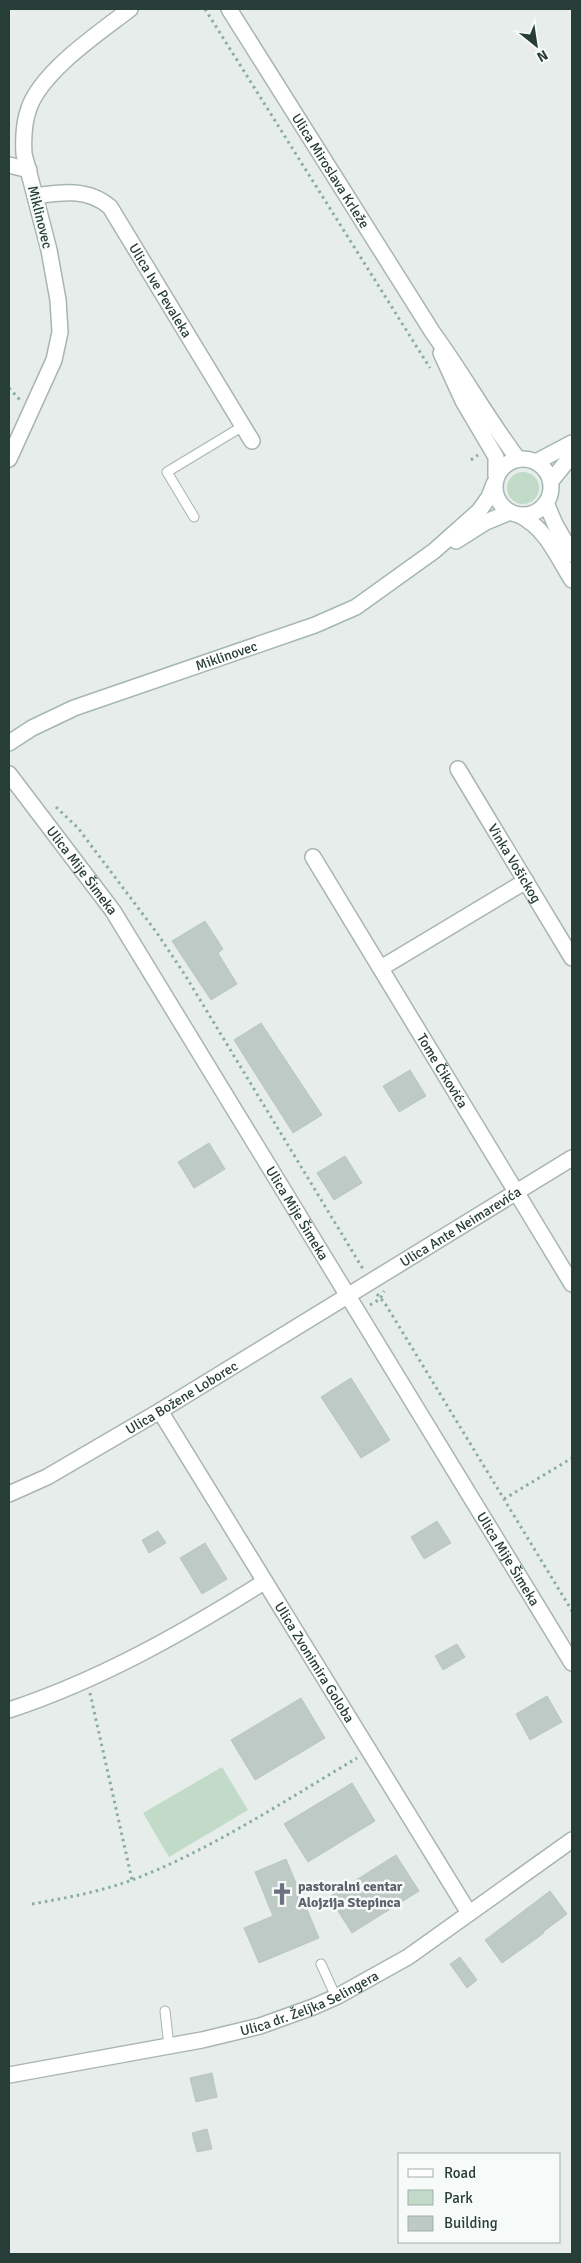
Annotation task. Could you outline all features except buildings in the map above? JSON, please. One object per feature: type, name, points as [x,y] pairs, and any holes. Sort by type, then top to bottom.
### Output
[{"type":"street","name":"Miklinovec","points":[[9,459],[54,360],[60,332],[58,300],[50,258],[23,139],[29,108],[36,92],[55,71],[130,9]]},
{"type":"street","name":"Ulica Miroslava Krleže","points":[[229,9],[433,334],[462,373],[503,439],[518,459]]},
{"type":"street","points":[[9,165],[29,170]]},
{"type":"street","name":"Ulica Ive Pevaleka","points":[[35,196],[61,192],[84,193],[100,197],[110,207],[252,441]]},
{"type":"street","name":"Ulica Miroslava Krleže","points":[[433,334],[449,374],[496,457],[496,480]]},
{"type":"street","points":[[536,462],[572,443]]},
{"type":"street","points":[[551,481],[572,456]]},
{"type":"street","points":[[515,514],[534,513],[546,503],[550,496],[551,481],[543,467],[536,462],[518,459],[502,468],[496,480],[497,500],[515,514],[533,522],[572,580]]},
{"type":"street","name":"Miklinovec","points":[[9,743],[32,728],[74,708],[335,617],[373,596],[434,551],[482,508],[496,480]]},
{"type":"street","points":[[546,503],[555,524],[572,554]]},
{"type":"street","name":"Miklinovec","points":[[434,551],[452,543],[486,522],[515,514]]},
{"type":"street","name":"Vinka Vošickog","points":[[458,769],[572,958]]},
{"type":"street","name":"Ulica Mije Šimeka","points":[[9,774],[113,911],[572,1663]]},
{"type":"street","name":"Tome Čikovića","points":[[313,858],[572,1284]]},
{"type":"street","points":[[381,968],[526,881]]},
{"type":"street","name":"Ulica Ante Neimarevića","points":[[348,1295],[572,1158]]},
{"type":"street","name":"Ulica Božene Loborec","points":[[9,1494],[47,1477],[160,1411],[348,1295]]},
{"type":"street","name":"Ulica Zvonimira Goloba","points":[[160,1411],[469,1913]]},
{"type":"street","points":[[9,1710],[89,1680],[171,1637],[264,1582]]},
{"type":"street","name":"Ulica dr. Željka Selingera","points":[[9,2075],[169,2046],[260,2026],[336,1997],[408,1957],[572,1840]]},
{"type":"lane","points":[[194,517],[167,472],[243,426]]},
{"type":"lane","points":[[321,1964],[336,1997]]},
{"type":"lane","points":[[164,2011],[169,2046]]},
{"type":"path","points":[[205,9],[434,376]]},
{"type":"path","points":[[482,452],[484,457]]},
{"type":"path","points":[[53,805],[78,828],[157,933],[180,968],[572,1611]]},
{"type":"path","points":[[504,1499],[572,1458]]},
{"type":"path","points":[[89,1680],[132,1880]]},
{"type":"path","points":[[32,1904],[80,1896],[132,1880],[195,1852],[356,1758],[367,1749]]},
{"type":"green space","points":[[523,472],[529,473],[534,477],[538,482],[538,494],[534,499],[529,503],[523,504],[517,503],[512,499],[508,494],[507,488],[508,482],[512,477],[517,473]]},
{"type":"green space","points":[[222,1767],[248,1810],[169,1857],[143,1813]]},
{"type":"place","name":"pastoralni centar Alojzija Stepinca","points":[[282,1894]]}]
